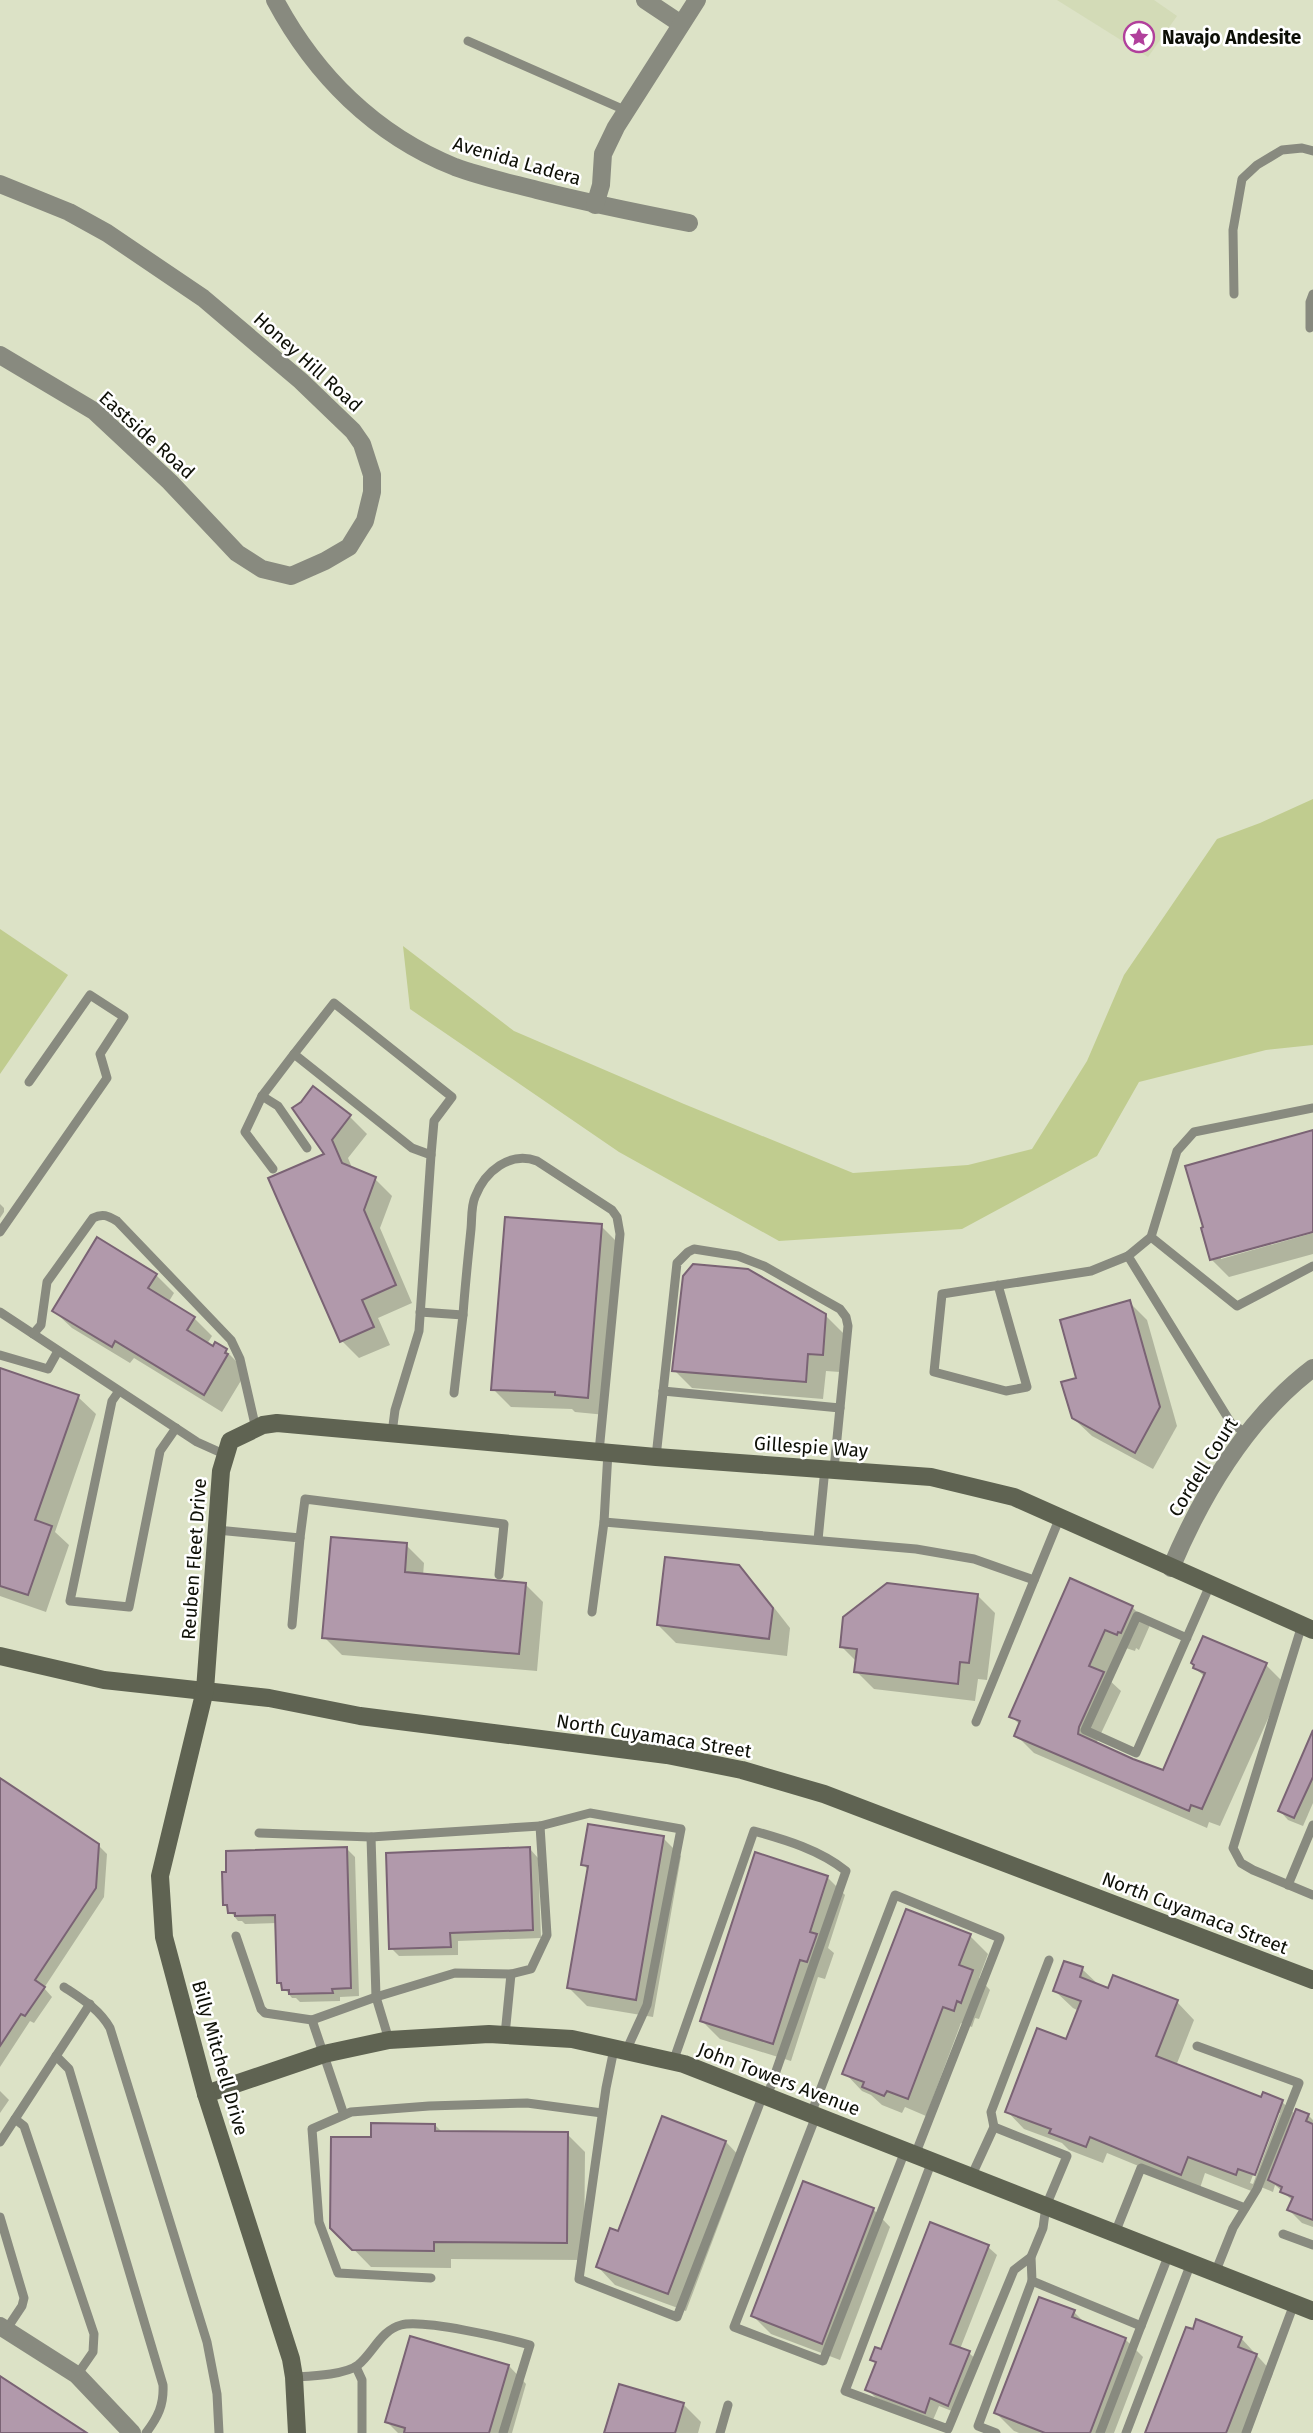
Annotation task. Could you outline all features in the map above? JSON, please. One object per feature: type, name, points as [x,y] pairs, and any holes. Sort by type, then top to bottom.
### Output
[{"type":"street","name":"Avenida Ladera","points":[[275,0],[290,27],[326,77],[372,120],[426,154],[466,171],[595,205],[689,223]]},
{"type":"street","points":[[645,0],[681,24]]},
{"type":"street","points":[[595,205],[601,185],[603,154],[616,127],[697,0]]},
{"type":"street","name":"Honey Hill Road","points":[[0,184],[69,212],[107,233],[203,298],[354,430],[369,460],[372,492],[365,521],[349,547],[326,561],[291,576],[248,562],[220,536]]},
{"type":"street","name":"Eastside Road","points":[[0,355],[94,411],[170,482],[220,536]]},
{"type":"street","name":"Cordell Court","points":[[1171,1568],[1188,1527],[1222,1469],[1255,1423],[1313,1368]]},
{"type":"street","name":"Gillespie Way","points":[[277,1423],[656,1457],[931,1477],[1014,1497],[1307,1628]]},
{"type":"street","name":"Reuben Fleet Drive","points":[[205,1690],[221,1471],[230,1441],[277,1423]]},
{"type":"street","name":"North Cuyamaca Street","points":[[0,1656],[104,1679],[270,1698],[360,1716],[667,1755],[742,1770],[824,1794],[1313,1980]]},
{"type":"street","name":"Billy Mitchell Drive","points":[[205,1690],[160,1876],[164,1937],[206,2094],[277,2312],[295,2377],[297,2433]]},
{"type":"street","name":"John Towers Avenue","points":[[206,2094],[324,2054],[389,2040],[505,2035],[572,2039],[684,2064],[1313,2311]]},
{"type":"street","points":[[3,2328],[77,2375],[132,2433]]},
{"type":"lane","points":[[468,41],[627,111]]},
{"type":"lane","points":[[1234,294],[1233,230],[1242,179],[1257,165],[1282,150],[1313,150]]},
{"type":"lane","points":[[1310,328],[1310,302],[1313,294]]},
{"type":"lane","points":[[0,1232],[107,1078],[100,1054],[124,1017],[90,995],[29,1082]]},
{"type":"lane","points":[[273,1169],[245,1132],[262,1096],[334,1003],[452,1097],[434,1121],[419,1331],[395,1410],[392,1433]]},
{"type":"lane","points":[[294,1054],[412,1148],[431,1155]]},
{"type":"lane","points":[[262,1096],[278,1106],[307,1148]]},
{"type":"lane","points":[[998,1285],[1027,1387],[1006,1391],[934,1372],[942,1294],[998,1285],[1091,1271],[1128,1256],[1151,1237],[1177,1151],[1194,1132],[1313,1108]]},
{"type":"lane","points":[[454,1393],[474,1198],[484,1181],[503,1163],[527,1157],[612,1210],[617,1217],[620,1234],[603,1452],[604,1522],[592,1612]]},
{"type":"lane","points":[[33,1334],[41,1325],[47,1283],[93,1218],[104,1214],[117,1221],[230,1340],[240,1359],[256,1429]]},
{"type":"lane","points":[[1151,1237],[1237,1306],[1313,1266]]},
{"type":"lane","points":[[656,1457],[677,1263],[688,1252],[703,1249],[738,1256],[764,1266],[840,1309],[848,1326],[840,1408],[818,1540]]},
{"type":"lane","points":[[1128,1256],[1231,1423],[1247,1434]]},
{"type":"lane","points":[[0,1312],[197,1442],[226,1455]]},
{"type":"lane","points":[[420,1312],[463,1315]]},
{"type":"lane","points":[[0,1355],[48,1369],[58,1351]]},
{"type":"lane","points":[[120,1391],[112,1401],[70,1601],[129,1607],[160,1451],[176,1428]]},
{"type":"lane","points":[[663,1391],[840,1408]]},
{"type":"lane","points":[[292,1625],[304,1499],[504,1524],[499,1575]]},
{"type":"lane","points":[[976,1722],[1060,1517]]},
{"type":"lane","points":[[604,1522],[916,1549],[983,1562],[1034,1580]]},
{"type":"lane","points":[[217,1530],[300,1538]]},
{"type":"lane","points":[[1187,1638],[1137,1616],[1085,1730],[1136,1753],[1187,1638],[1210,1585]]},
{"type":"lane","points":[[1307,1628],[1233,1848],[1241,1863],[1313,1895]]},
{"type":"lane","points":[[258,1833],[371,1837],[540,1826],[590,1813],[681,1829],[647,2004],[620,2050],[602,2113],[579,2278],[677,2317],[765,2096],[846,1871],[830,1858],[754,1831],[673,2062]]},
{"type":"lane","points":[[1288,1885],[1313,1825]]},
{"type":"lane","points":[[236,1936],[261,2009],[312,2020],[455,1973],[511,1975],[531,1969],[547,1935],[540,1826]]},
{"type":"lane","points":[[371,1837],[376,1997],[389,2040]]},
{"type":"lane","points":[[895,1895],[1000,1938],[917,2156],[823,2361],[734,2327],[813,2115],[895,1895]]},
{"type":"lane","points":[[971,2177],[994,2127],[991,2112],[1049,1960]]},
{"type":"lane","points":[[505,2035],[511,1975]]},
{"type":"lane","points":[[64,1987],[90,2004],[104,2017],[110,2028],[207,2342],[217,2394],[219,2433]]},
{"type":"lane","points":[[0,2142],[90,2004]]},
{"type":"lane","points":[[312,2020],[344,2115]]},
{"type":"lane","points":[[1197,2046],[1299,2083],[1258,2189],[1233,2228],[1215,2273]]},
{"type":"lane","points":[[56,2056],[69,2069],[163,2385],[164,2396],[158,2417],[146,2433]]},
{"type":"lane","points":[[431,2278],[338,2273],[319,2222],[312,2129],[351,2112],[429,2106],[527,2103],[602,2113]]},
{"type":"lane","points":[[15,2119],[24,2126],[94,2334],[93,2352],[77,2375]]},
{"type":"lane","points":[[994,2127],[1067,2156],[1046,2206],[1042,2228],[1031,2257],[1032,2281],[978,2426],[996,2433]]},
{"type":"lane","points":[[917,2156],[845,2391],[948,2429],[1014,2270],[1031,2257]]},
{"type":"lane","points":[[1115,2233],[1141,2168],[1245,2208]]},
{"type":"lane","points":[[0,2217],[24,2298],[22,2306],[3,2328]]},
{"type":"lane","points":[[1283,2234],[1313,2245]]},
{"type":"lane","points":[[1100,2433],[1169,2254]]},
{"type":"lane","points":[[1126,2433],[1191,2263]]},
{"type":"lane","points":[[1032,2281],[1141,2326]]},
{"type":"lane","points":[[1246,2433],[1294,2304]]},
{"type":"lane","points":[[295,2377],[318,2376],[356,2367],[388,2331],[402,2325],[440,2328],[530,2345],[503,2433]]},
{"type":"lane","points":[[356,2367],[362,2380],[362,2433]]},
{"type":"lane","points":[[720,2433],[728,2405]]},
{"type":"shaded area","name":"Navajo Andesite","points":[[1057,0],[1154,0],[1177,16],[1148,57]]},
{"type":"green space","points":[[1313,799],[1313,1045],[1266,1050],[1139,1082],[1097,1156],[962,1229],[779,1241],[619,1152],[410,1009],[403,946],[514,1031],[853,1173],[968,1165],[1032,1149],[1087,1061],[1124,975],[1217,839]]},
{"type":"green space","points":[[0,929],[68,975],[0,1074]]},
{"type":"building","points":[[313,1086],[351,1115],[332,1140],[342,1163],[376,1177],[364,1210],[396,1285],[362,1300],[374,1327],[340,1342],[268,1178],[324,1154],[292,1108],[301,1102]]},
{"type":"building","points":[[1313,1130],[1313,1232],[1210,1260],[1185,1166]]},
{"type":"building","points":[[505,1217],[602,1224],[588,1398],[555,1395],[555,1392],[491,1390]]},
{"type":"building","points":[[97,1237],[157,1274],[148,1288],[195,1317],[187,1330],[213,1346],[215,1342],[227,1349],[225,1353],[228,1354],[204,1395],[115,1341],[112,1347],[52,1311]]},
{"type":"building","points":[[693,1264],[748,1269],[826,1314],[823,1355],[808,1354],[806,1382],[672,1371],[683,1276]]},
{"type":"building","points":[[1130,1300],[1160,1407],[1135,1453],[1072,1418],[1061,1382],[1076,1378],[1060,1320]]},
{"type":"building","points":[[0,1368],[79,1395],[35,1520],[52,1526],[28,1595],[0,1586]]},
{"type":"building","points":[[331,1537],[407,1543],[405,1572],[526,1583],[519,1654],[322,1638]]},
{"type":"building","points":[[665,1557],[739,1565],[773,1608],[769,1639],[657,1625]]},
{"type":"building","points":[[1070,1578],[1133,1606],[1121,1633],[1118,1632],[1117,1635],[1105,1630],[1089,1666],[1104,1672],[1078,1734],[1133,1759],[1163,1770],[1205,1673],[1193,1668],[1191,1663],[1203,1636],[1267,1663],[1202,1809],[1191,1805],[1189,1811],[1014,1736],[1020,1721],[1009,1717]]},
{"type":"building","points":[[887,1583],[978,1594],[969,1663],[960,1662],[958,1684],[854,1672],[857,1649],[840,1647],[843,1617]]},
{"type":"building","points":[[1313,1730],[1313,1777],[1294,1818],[1278,1811]]},
{"type":"building","points":[[0,1778],[99,1844],[96,1888],[35,1980],[45,1987],[25,2016],[21,2014],[0,2046]]},
{"type":"building","points":[[588,1824],[664,1836],[636,2000],[567,1988],[588,1866],[581,1865]]},
{"type":"building","points":[[347,1847],[351,1988],[332,1989],[333,1993],[289,1994],[289,1990],[282,1990],[281,1983],[277,1983],[275,1915],[235,1916],[235,1913],[228,1913],[227,1905],[223,1905],[222,1872],[226,1872],[226,1851]]},
{"type":"building","points":[[530,1847],[533,1930],[450,1933],[451,1947],[389,1949],[386,1853]]},
{"type":"building","points":[[755,1852],[828,1876],[810,1932],[817,1934],[807,1962],[800,1960],[773,2044],[700,2021]]},
{"type":"building","points":[[906,1909],[971,1934],[959,1965],[973,1970],[961,2003],[957,2001],[954,2011],[943,2007],[908,2099],[887,2091],[884,2096],[862,2087],[864,2082],[842,2074]]},
{"type":"building","points":[[1064,1961],[1083,1967],[1080,1977],[1108,1988],[1113,1975],[1178,2000],[1156,2056],[1261,2097],[1263,2092],[1283,2100],[1255,2175],[1238,2169],[1236,2175],[1188,2157],[1181,2175],[1090,2137],[1086,2147],[1049,2133],[1051,2129],[1005,2112],[1037,2028],[1066,2039],[1081,2001],[1053,1991]]},
{"type":"building","points":[[1296,2109],[1309,2114],[1306,2121],[1313,2124],[1313,2220],[1287,2210],[1293,2197],[1280,2192],[1282,2187],[1268,2180]]},
{"type":"building","points":[[662,2116],[726,2141],[668,2294],[596,2267],[610,2228],[618,2231]]},
{"type":"building","points":[[371,2123],[435,2124],[435,2131],[568,2132],[567,2243],[434,2242],[434,2251],[352,2250],[330,2228],[331,2137],[371,2137]]},
{"type":"building","points":[[803,2181],[874,2208],[822,2344],[751,2316]]},
{"type":"building","points":[[930,2222],[989,2245],[950,2344],[970,2351],[948,2406],[930,2398],[925,2413],[865,2390],[876,2362],[870,2360],[875,2347],[881,2349]]},
{"type":"building","points":[[1039,2297],[1075,2310],[1072,2317],[1126,2338],[1090,2433],[1045,2433],[994,2413]]},
{"type":"building","points":[[1196,2319],[1242,2337],[1238,2347],[1257,2354],[1226,2433],[1145,2433],[1186,2327],[1193,2329]]},
{"type":"building","points":[[410,2336],[509,2365],[489,2433],[404,2433],[405,2428],[385,2422]]},
{"type":"building","points":[[0,2376],[87,2433],[0,2433]]},
{"type":"building","points":[[619,2384],[684,2403],[675,2433],[604,2433]]},
{"type":"place","name":"Navajo Andesite","points":[[1139,37]]}]
